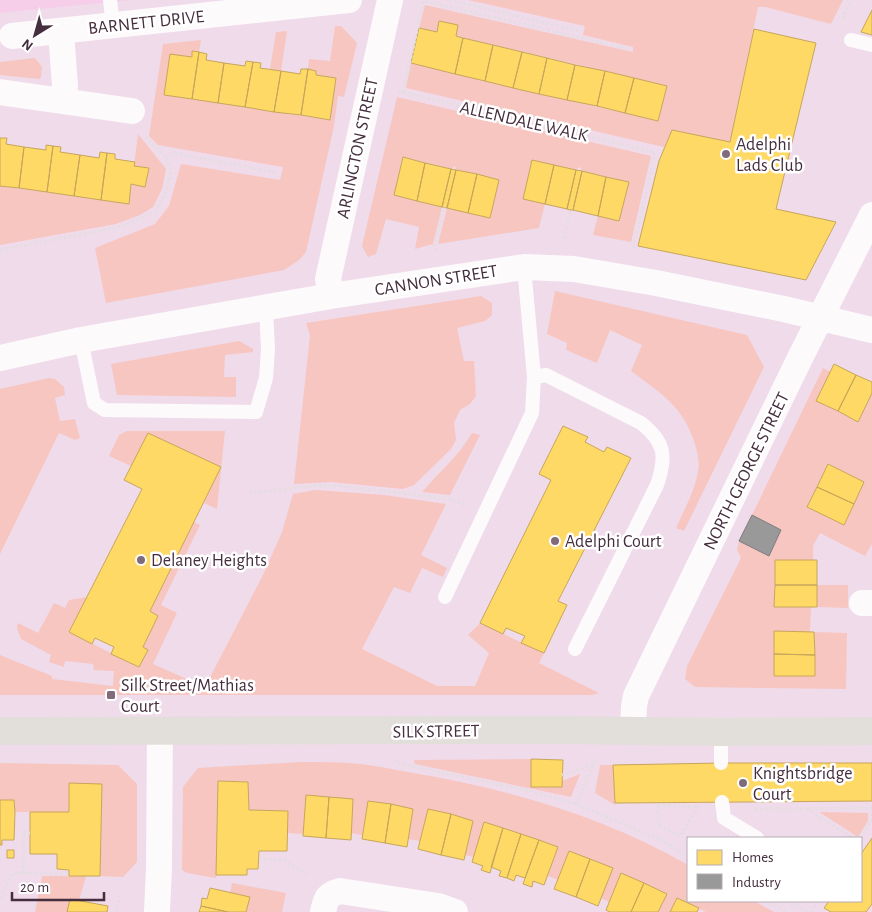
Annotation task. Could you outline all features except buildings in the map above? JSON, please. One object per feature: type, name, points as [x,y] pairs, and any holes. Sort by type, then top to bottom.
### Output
[{"type":"main road","name":"SILK STREET","points":[[0,731],[371,732],[633,730],[720,732],[872,730]]},
{"type":"street","name":"BARNETT DRIVE","points":[[12,36],[350,0],[388,4]]},
{"type":"street","name":"ARLINGTON STREET","points":[[331,296],[328,279],[388,4]]},
{"type":"street","points":[[61,32],[65,86],[63,101]]},
{"type":"street","points":[[0,92],[63,101],[136,120]]},
{"type":"street","name":"NORTH GEORGE STREET","points":[[633,730],[636,696],[872,215]]},
{"type":"street","name":"CANNON STREET","points":[[0,358],[81,340],[331,296],[524,267],[574,269],[647,281],[872,330]]},
{"type":"street","points":[[156,912],[159,868],[160,730]]},
{"type":"street","points":[[327,903],[340,891],[438,906],[455,912]]},
{"type":"lane","points":[[110,0],[113,26]]},
{"type":"lane","points":[[851,40],[872,45]]},
{"type":"lane","points":[[444,596],[532,413],[534,376],[524,267]]},
{"type":"lane","points":[[81,340],[94,403],[105,410],[256,412],[266,378],[268,349],[266,308]]},
{"type":"lane","points":[[534,376],[546,375],[640,423],[654,433],[663,455],[662,470],[657,485],[575,649]]},
{"type":"lane","points":[[720,732],[721,763]]},
{"type":"lane","points":[[722,802],[724,818],[755,837]]},
{"type":"path","points":[[449,0],[580,31]]},
{"type":"path","points":[[402,92],[424,1],[630,49]]},
{"type":"path","name":"ALLENDALE WALK","points":[[393,90],[655,152],[633,251]]},
{"type":"path","points":[[0,250],[118,227],[156,210],[166,191],[171,171],[166,157],[146,138],[136,120]]},
{"type":"path","points":[[166,157],[174,154],[278,173]]},
{"type":"path","points":[[437,255],[435,244],[444,207]]},
{"type":"path","points":[[564,239],[570,210]]},
{"type":"path","points":[[249,493],[312,486],[340,486],[450,498],[484,513]]},
{"type":"path","points":[[576,804],[598,753]]},
{"type":"path","points":[[397,754],[397,763],[530,791],[576,804],[661,840],[687,855]]},
{"type":"path","points":[[562,775],[593,765]]},
{"type":"path","points":[[658,805],[698,807],[680,836],[658,824],[658,805]]},
{"type":"path","points":[[749,810],[872,808],[871,821],[861,837]]},
{"type":"path","points":[[807,809],[851,837]]},
{"type":"path","points":[[23,873],[24,832],[30,833]]},
{"type":"path","points":[[259,859],[284,860],[309,875],[327,903]]},
{"type":"path","points":[[0,898],[13,873],[69,873]]},
{"type":"path","points":[[116,912],[120,893]]},
{"type":"path","points":[[768,902],[786,912]]},
{"type":"path","points":[[789,902],[809,912],[817,902]]},
{"type":"shaded area","points":[[0,0],[131,0],[0,13]]},
{"type":"shaded area","points":[[468,0],[843,0],[831,24],[765,7],[758,7],[730,142],[672,130],[664,147],[406,88],[411,63],[658,121],[667,86],[456,36],[458,25],[439,21],[437,32],[419,28],[425,5],[633,52],[633,47],[583,35],[585,26]]},
{"type":"shaded area","points":[[335,26],[341,26],[357,43],[344,97],[338,96],[334,126],[306,252],[299,260],[284,270],[106,303],[95,248],[155,224],[169,206],[181,164],[280,180],[283,167],[158,145],[149,136],[163,44],[201,40],[199,52],[192,52],[192,57],[170,54],[164,95],[329,120],[336,78],[316,75],[316,71],[308,69],[309,59],[330,61]]},
{"type":"shaded area","points":[[287,31],[281,71],[270,69],[276,32]]},
{"type":"shaded area","points":[[35,58],[42,67],[39,79],[0,75],[0,62]]},
{"type":"shaded area","points":[[397,97],[651,156],[631,242],[593,235],[598,216],[619,221],[629,182],[582,171],[580,167],[523,199],[545,204],[539,228],[438,244],[447,208],[490,218],[499,180],[456,170],[455,166],[451,169],[403,157],[394,195],[442,207],[433,244],[415,249],[419,227],[386,219],[376,254],[368,257],[362,246]]},
{"type":"shaded area","points":[[138,134],[166,169],[162,189],[153,207],[140,215],[116,224],[0,245],[0,186],[129,203],[131,184],[145,186],[149,168],[134,166]]},
{"type":"shaded area","points":[[555,291],[747,335],[764,367],[684,531],[676,528],[692,493],[699,467],[697,452],[689,429],[683,418],[669,401],[631,371],[642,345],[610,330],[597,363],[566,350],[567,343],[547,334]]},
{"type":"shaded area","points":[[481,296],[492,303],[492,315],[485,321],[457,328],[464,361],[474,361],[476,396],[470,404],[460,410],[454,423],[456,440],[451,449],[414,485],[403,489],[331,482],[294,484],[310,335],[306,323]]},
{"type":"shaded area","points":[[239,341],[253,349],[253,352],[225,355],[224,377],[236,377],[236,397],[117,395],[111,364]]},
{"type":"shaded area","points":[[823,368],[831,372],[817,401],[858,421],[872,393],[872,544],[865,556],[820,533],[813,546],[813,560],[775,561],[774,607],[811,607],[810,632],[774,631],[774,676],[814,676],[814,632],[847,633],[846,689],[695,687],[685,679],[687,666],[741,558],[737,550],[739,541],[769,556],[781,530],[752,515]],"holes":[[[828,464],[864,482],[844,524],[808,507]]]},
{"type":"shaded area","points":[[49,378],[55,379],[64,387],[65,395],[55,398],[60,421],[75,419],[80,438],[75,440],[59,433],[0,554],[0,389]]},
{"type":"shaded area","points":[[127,431],[225,431],[217,509],[204,503],[220,467],[148,433],[131,466],[109,456],[119,435]]},
{"type":"shaded area","points":[[472,433],[480,435],[450,495],[422,492],[455,457]]},
{"type":"shaded area","points":[[315,490],[384,495],[446,504],[421,555],[447,568],[443,577],[422,568],[410,593],[394,587],[362,649],[437,686],[475,686],[489,653],[468,635],[480,623],[544,653],[539,663],[599,693],[592,695],[0,695],[0,655],[52,676],[52,679],[113,686],[114,671],[94,670],[93,664],[65,661],[64,667],[49,662],[51,655],[21,639],[17,628],[18,623],[38,633],[54,603],[65,608],[69,600],[87,597],[69,632],[139,667],[148,650],[143,647],[158,616],[150,611],[194,522],[200,525],[161,605],[177,613],[153,664],[205,687],[264,573],[282,532],[293,494]]},
{"type":"shaded area","points":[[817,585],[848,585],[848,608],[817,607]]},
{"type":"shaded area","points":[[531,759],[531,787],[562,787],[562,781],[580,774],[571,797],[415,764],[414,760]]},
{"type":"shaded area","points":[[301,762],[354,763],[436,777],[534,800],[628,835],[687,864],[687,902],[756,902],[774,912],[706,912],[677,898],[670,912],[658,912],[666,894],[621,873],[609,902],[601,898],[612,868],[569,851],[558,880],[548,876],[558,847],[503,828],[474,857],[465,855],[473,821],[428,809],[420,841],[408,839],[413,809],[368,801],[362,835],[351,833],[353,799],[306,796],[303,834],[287,833],[288,811],[249,810],[248,782],[218,781],[216,878],[187,873],[182,870],[183,787],[198,768]]},
{"type":"shaded area","points":[[0,763],[118,765],[137,784],[137,862],[123,877],[100,876],[102,784],[69,783],[69,812],[15,812],[14,800],[0,800]]},
{"type":"shaded area","points":[[600,765],[613,765],[615,805],[595,793]]},
{"type":"shaded area","points":[[819,812],[868,813],[868,821],[858,837]]},
{"type":"shaded area","points":[[42,876],[86,876],[79,901],[70,899],[67,912],[35,912]]},
{"type":"shaded area","points":[[232,883],[286,893],[282,912],[246,912],[249,897],[230,893]]},
{"type":"place","name":"Adelphi Lads Club","points":[[726,154]]},
{"type":"place","name":"Adelphi Court","points":[[555,541]]},
{"type":"place","name":"Delaney Heights","points":[[141,560]]},
{"type":"place","name":"Silk Street/Mathias Court","points":[[111,695]]},
{"type":"place","name":"Knightsbridge Court","points":[[743,783]]}]
